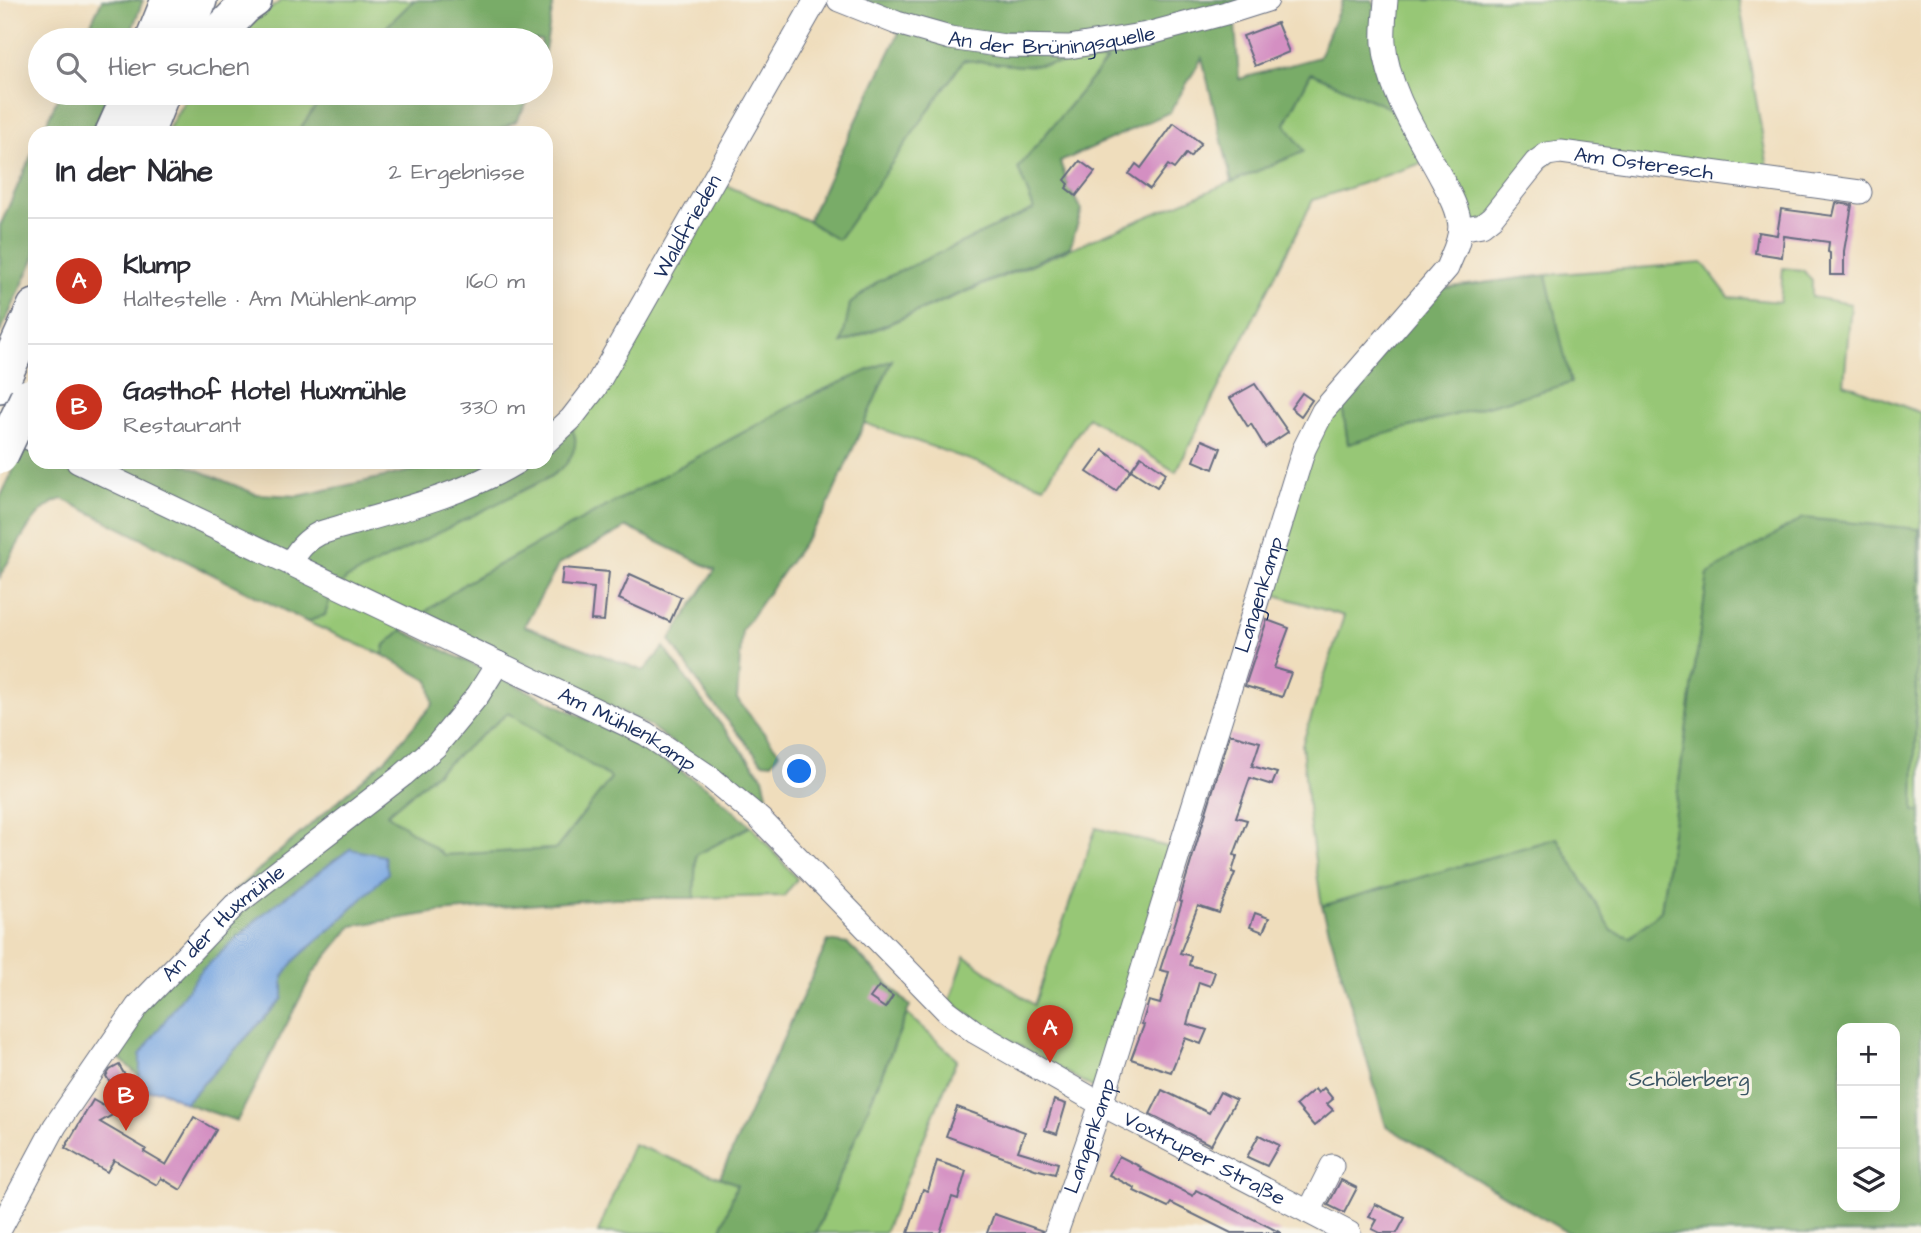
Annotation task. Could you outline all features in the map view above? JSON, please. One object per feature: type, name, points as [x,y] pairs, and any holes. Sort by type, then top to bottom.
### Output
[{"type":"highway","points":[[158,28],[169,0]]},
{"type":"highway","points":[[188,28],[199,0]]},
{"type":"highway","points":[[223,28],[244,6],[254,0]]},
{"type":"highway","points":[[116,126],[126,105]]},
{"type":"highway","points":[[149,126],[157,105]]},
{"type":"highway","points":[[150,126],[164,105]]},
{"type":"highway","points":[[0,456],[28,336]]},
{"type":"street","name":"Waldfrieden","points":[[553,436],[571,419],[595,387],[816,0]]},
{"type":"street","name":"An der Brüningsquelle","points":[[839,0],[897,23],[950,38],[1005,46],[1056,47],[1147,34],[1266,0]]},
{"type":"street","points":[[1386,0],[1384,42],[1393,83],[1458,215],[1460,229]]},
{"type":"street","name":"Am Osteresch","points":[[1460,229],[1482,225],[1492,218],[1535,162],[1547,154],[1561,152],[1860,192]]},
{"type":"street","name":"Langenkamp","points":[[1056,1233],[1101,1104],[1304,449],[1323,411],[1447,268],[1458,242],[1460,229]]},
{"type":"street","points":[[0,424],[28,438]]},
{"type":"street","name":"Am Mühlenkamp","points":[[93,469],[646,734],[711,778],[760,819],[947,1011],[975,1032],[1101,1104]]},
{"type":"street","points":[[291,563],[296,552],[308,539],[320,533],[429,500],[482,481],[504,469]]},
{"type":"street","name":"An der Huxmühle","points":[[0,1229],[55,1126],[137,1007],[235,905],[436,746],[478,695],[498,663]]},
{"type":"street","name":"Voxtruper Straße","points":[[1101,1104],[1349,1233]]},
{"type":"street","name":"Voxtruper Straße","points":[[1309,1212],[1332,1166]]},
{"type":"green space","points":[[102,0],[143,0],[132,28],[89,28]]},
{"type":"green space","points":[[282,0],[414,0],[385,28],[245,28]]},
{"type":"green space","points":[[414,0],[554,0],[549,28],[385,28]]},
{"type":"green space","points":[[860,0],[1270,0],[1235,24],[1239,79],[1319,57],[1343,0],[1372,0],[1384,19],[1407,116],[1311,73],[1285,124],[1304,151],[1232,182],[1202,58],[1170,112],[1060,162],[1072,194],[1082,210],[1070,247],[842,343],[850,304],[879,281],[1034,209],[1018,168],[1107,60],[1022,66],[964,60],[838,240],[808,221],[899,33]]},
{"type":"green space","points":[[1386,0],[1739,0],[1770,180],[1561,152],[1492,217],[1447,268],[1458,242],[1431,160],[1313,200],[1176,472],[1088,417],[1044,486],[864,423],[891,362],[814,394],[467,582],[402,630],[385,645],[383,655],[307,622],[325,615],[331,596],[345,579],[550,477],[573,430],[721,183],[808,221],[838,240],[964,60],[1022,66],[1107,60],[1018,168],[1034,209],[879,281],[850,304],[843,343],[1303,152],[1285,124],[1311,73]]},
{"type":"green space","points":[[55,105],[104,105],[95,126],[45,126]]},
{"type":"green space","points":[[182,105],[317,105],[302,126],[170,126]]},
{"type":"green space","points":[[317,105],[526,105],[516,121],[507,126],[302,126]]},
{"type":"green space","points":[[28,163],[28,272],[0,333],[0,226]]},
{"type":"green space","points":[[1703,263],[1729,297],[1780,302],[1783,268],[1803,270],[1812,281],[1812,297],[1851,304],[1844,383],[1921,413],[1921,812],[1914,812],[1919,529],[1708,574],[1661,911],[1630,938],[1612,931],[1557,838],[1322,906],[1310,828],[1302,745],[1344,616],[1260,590],[1304,449],[1340,390],[1348,444],[1570,383],[1546,275]]},
{"type":"green space","points":[[1546,275],[1571,383],[1348,444],[1340,390],[1428,290]]},
{"type":"green space","points":[[892,360],[825,512],[742,630],[737,699],[779,752],[772,763],[762,762],[708,697],[670,640],[715,570],[627,527],[559,564],[524,626],[644,671],[664,647],[702,701],[763,777],[767,794],[762,810],[650,726],[422,614],[467,582],[814,394]]},
{"type":"green space","points":[[553,415],[569,426],[575,438],[575,445],[567,463],[550,477],[346,579],[331,596],[325,615],[307,622],[63,499],[43,510],[34,520],[0,577],[0,498],[24,448],[28,450],[28,469],[68,469],[89,479],[95,469],[196,469],[256,494],[299,496],[420,469],[553,469]]},
{"type":"green space","name":"Schölerberg","points":[[1803,518],[1919,529],[1914,811],[1921,812],[1921,1233],[1568,1233],[1386,1126],[1322,906],[1557,838],[1612,931],[1630,937],[1661,911],[1708,574]]},
{"type":"green space","points":[[402,630],[640,745],[709,789],[751,826],[696,855],[694,898],[615,898],[439,912],[352,926],[313,973],[237,1121],[185,1103],[283,998],[283,976],[296,959],[339,922],[350,849],[264,913],[201,971],[140,1055],[140,1077],[109,1049],[225,899],[385,760],[433,704],[429,681],[383,655],[385,645]],"holes":[[[508,713],[611,778],[556,849],[444,855],[387,814]]]},
{"type":"green space","points":[[508,713],[612,778],[556,849],[444,855],[387,814]]},
{"type":"green space","points":[[751,826],[797,879],[784,896],[694,898],[696,855]]},
{"type":"green space","points":[[1096,828],[1179,850],[1104,1094],[980,1023],[950,1001],[965,956],[1034,1005]]},
{"type":"green space","points":[[828,941],[848,944],[910,1006],[816,1233],[720,1233],[737,1184],[720,1177]]},
{"type":"green space","points":[[907,1014],[957,1059],[884,1233],[816,1233]]},
{"type":"green space","points":[[633,1144],[737,1184],[720,1233],[598,1233]]},
{"type":"water","points":[[350,849],[384,856],[388,873],[296,959],[283,976],[283,998],[185,1103],[161,1090],[147,1091],[140,1077],[140,1055],[201,971],[264,913]]},
{"type":"building","points":[[1277,23],[1289,52],[1255,66],[1243,36]]},
{"type":"building","points":[[1174,123],[1201,143],[1190,157],[1186,154],[1174,169],[1168,165],[1150,189],[1129,174],[1136,164],[1141,168]]},
{"type":"building","points":[[1080,161],[1095,172],[1076,196],[1066,188],[1069,184],[1065,180]]},
{"type":"building","points":[[1836,203],[1852,205],[1844,251],[1844,275],[1830,275],[1829,242],[1784,236],[1782,257],[1755,253],[1758,232],[1777,235],[1781,209],[1833,216]]},
{"type":"building","points":[[1255,384],[1288,432],[1265,447],[1251,424],[1248,427],[1230,398]]},
{"type":"building","points":[[1302,393],[1312,400],[1301,416],[1291,408]]},
{"type":"building","points":[[1202,440],[1221,448],[1213,469],[1194,461]]},
{"type":"building","points":[[1103,450],[1131,470],[1116,491],[1087,472]]},
{"type":"building","points":[[1141,456],[1166,473],[1157,487],[1131,470]]},
{"type":"building","points":[[563,568],[609,572],[604,621],[591,620],[594,588],[561,585]]},
{"type":"building","points":[[630,574],[681,597],[670,622],[619,599]]},
{"type":"building","points":[[1267,620],[1289,628],[1274,668],[1291,673],[1282,697],[1245,686]]},
{"type":"building","points":[[1230,734],[1260,742],[1252,766],[1277,773],[1272,785],[1250,778],[1236,817],[1247,820],[1234,855],[1237,856],[1232,872],[1235,873],[1219,913],[1198,906],[1180,953],[1191,956],[1189,965],[1215,972],[1210,986],[1199,982],[1187,1024],[1207,1030],[1201,1044],[1185,1038],[1171,1072],[1131,1059],[1144,1025],[1142,1024],[1149,1001],[1160,1004],[1169,972],[1160,970]]},
{"type":"building","points":[[1255,913],[1269,918],[1263,932],[1250,927]]},
{"type":"building","points":[[879,986],[893,996],[885,1008],[870,998]]},
{"type":"building","points":[[119,1065],[139,1100],[125,1108],[106,1076]]},
{"type":"building","points":[[1324,1088],[1333,1099],[1327,1104],[1333,1110],[1314,1126],[1296,1105],[1315,1089],[1318,1093]]},
{"type":"building","points":[[1162,1090],[1209,1113],[1220,1092],[1236,1100],[1211,1145],[1150,1114]]},
{"type":"building","points":[[93,1100],[116,1113],[100,1122],[146,1149],[144,1152],[166,1165],[194,1117],[216,1130],[181,1190],[161,1178],[157,1185],[114,1160],[107,1172],[65,1148]]},
{"type":"building","points":[[1054,1100],[1066,1104],[1057,1134],[1045,1130]]},
{"type":"building","points":[[957,1107],[1025,1132],[1018,1151],[1058,1163],[1055,1174],[946,1136]]},
{"type":"building","points":[[1259,1135],[1279,1145],[1267,1166],[1247,1157]]},
{"type":"building","points":[[1119,1156],[1193,1196],[1196,1190],[1281,1233],[1231,1233],[1171,1203],[1168,1207],[1134,1191],[1135,1188],[1109,1175]]},
{"type":"building","points":[[937,1161],[966,1171],[958,1199],[952,1197],[940,1233],[908,1233],[923,1189],[928,1191]]},
{"type":"building","points":[[1341,1180],[1357,1188],[1344,1213],[1328,1205]]},
{"type":"building","points":[[1375,1204],[1405,1218],[1397,1233],[1380,1233],[1372,1229],[1377,1220],[1369,1217]]},
{"type":"building","points":[[994,1214],[1043,1231],[987,1233]]},
{"type":"place","name":"Klump","points":[[1050,1063]]},
{"type":"place","name":"Gasthof Hotel Huxmühle","points":[[126,1131]]}]
